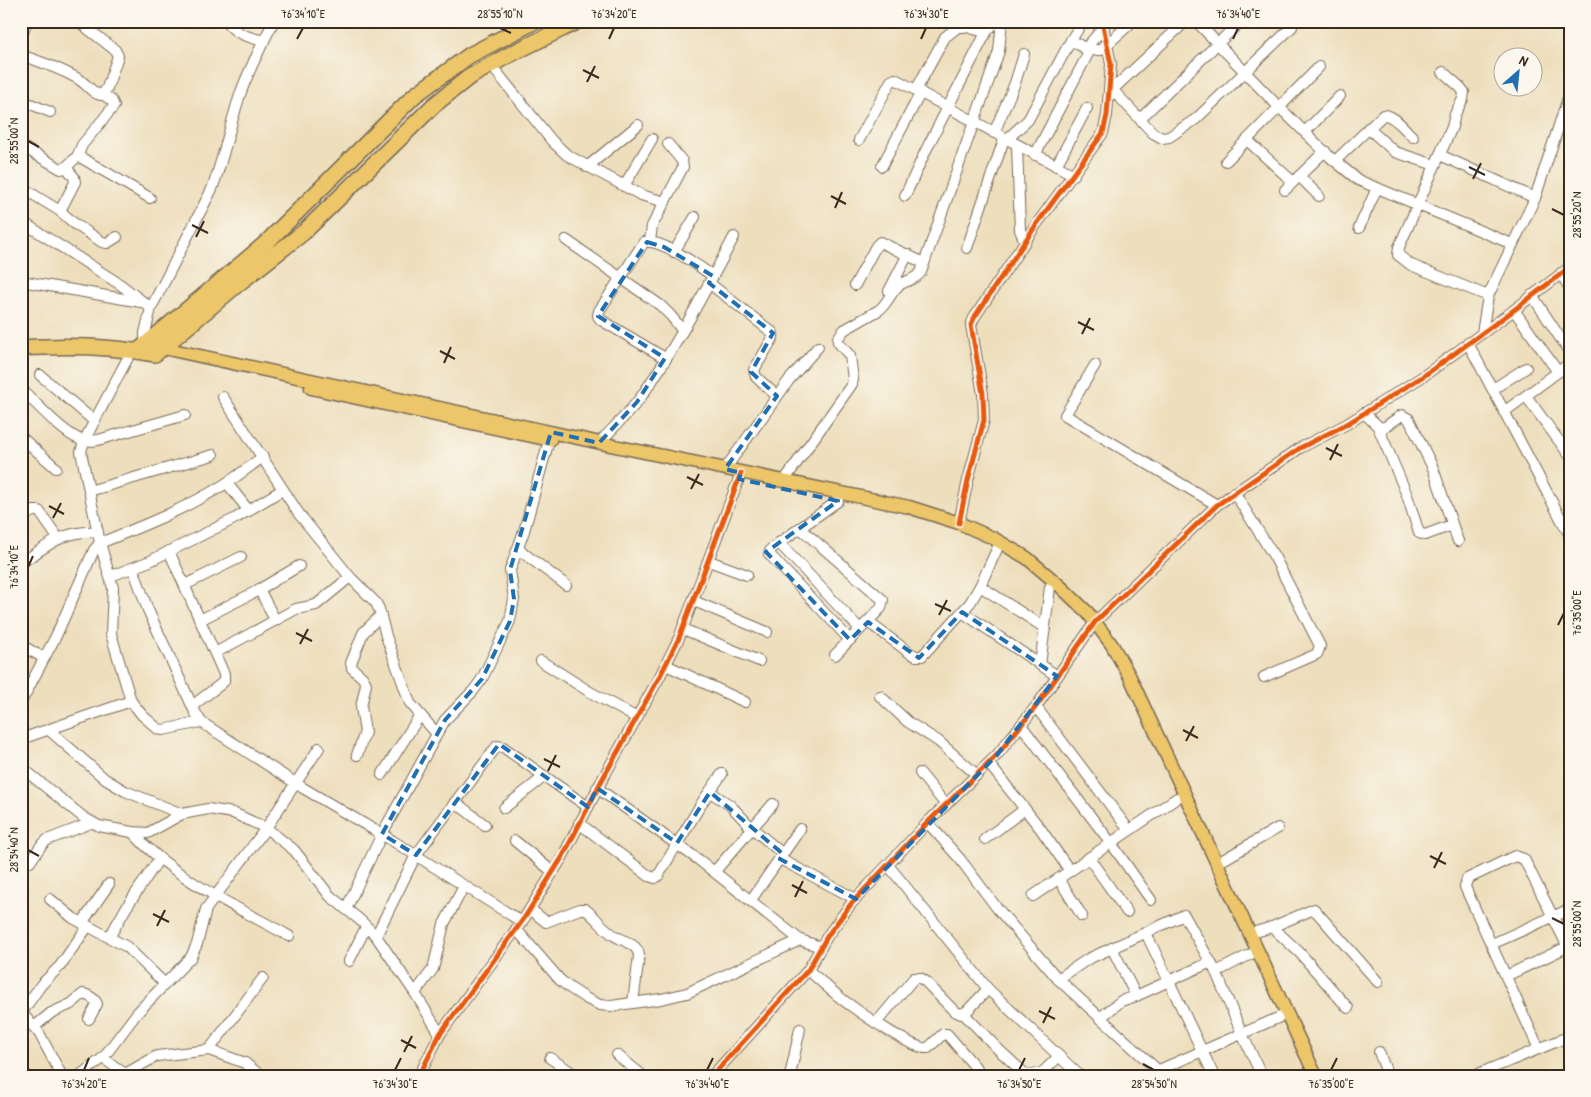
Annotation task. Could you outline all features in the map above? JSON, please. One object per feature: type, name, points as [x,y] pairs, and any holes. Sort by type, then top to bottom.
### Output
[{"type":"highway","points":[[146,350],[266,244],[415,95],[470,55],[535,21]]},
{"type":"highway","points":[[21,348],[64,345],[146,350],[239,283],[304,232],[434,105],[468,78],[578,21]]},
{"type":"highway","points":[[21,340],[82,338],[146,350]]},
{"type":"main road","points":[[146,350],[740,476],[838,501],[908,515],[954,528],[998,550],[1050,587],[1083,619],[1092,625],[1122,678],[1308,1076]]},
{"type":"main road","points":[[550,436],[599,443],[724,469],[740,476],[784,481],[909,508],[959,523],[993,538],[1027,558],[1060,586],[1112,646],[1130,677],[1316,1076]]},
{"type":"street","points":[[21,37],[27,21]]},
{"type":"street","points":[[78,21],[115,50],[118,56],[114,72],[104,94]]},
{"type":"street","points":[[226,21],[233,30],[240,34],[264,41]]},
{"type":"street","points":[[201,722],[163,730],[158,729],[142,715],[131,701],[111,634],[113,588],[100,543],[81,457],[81,448],[94,421],[146,350],[147,305],[212,189],[220,168],[241,93],[251,66],[274,21]]},
{"type":"street","points":[[882,166],[945,37],[953,30],[962,26],[978,31],[988,29],[1002,21]]},
{"type":"street","points":[[784,481],[852,384],[851,359],[838,342],[838,338],[844,330],[883,307],[896,288],[918,276],[999,50],[1002,21]]},
{"type":"street","points":[[967,248],[1005,139],[1028,120],[1083,21]]},
{"type":"street","points":[[1071,40],[1088,50],[1100,50],[1133,21]]},
{"type":"street","points":[[1111,88],[1186,21]]},
{"type":"street","points":[[1196,21],[1304,132],[1358,180],[1512,244]]},
{"type":"street","points":[[1140,119],[1241,21]]},
{"type":"street","points":[[959,523],[966,487],[984,420],[982,387],[971,325],[1025,242],[1103,133],[1111,88],[1111,64],[1103,24]]},
{"type":"street","points":[[1034,155],[1103,24]]},
{"type":"street","points":[[1111,88],[1158,137],[1169,137],[1196,119],[1292,27]]},
{"type":"street","points":[[905,196],[988,29]]},
{"type":"street","points":[[994,133],[1016,83],[1024,54]]},
{"type":"street","points":[[21,55],[74,77],[98,95],[104,94],[112,100],[114,106],[66,168],[60,168],[21,146]]},
{"type":"street","points":[[492,65],[566,156],[641,195],[665,202]]},
{"type":"street","points":[[1226,161],[1320,67]]},
{"type":"street","points":[[1443,72],[1460,87],[1464,96],[1456,110],[1452,127],[1398,252],[1400,257],[1411,265],[1488,296]]},
{"type":"street","points":[[859,140],[892,79],[897,79],[1074,175]]},
{"type":"street","points":[[1482,333],[1488,296],[1535,198],[1570,92]]},
{"type":"street","points":[[1304,132],[1340,96]]},
{"type":"street","points":[[21,100],[50,112]]},
{"type":"street","points":[[1056,166],[1087,108]]},
{"type":"street","points":[[1335,161],[1380,116],[1386,114],[1392,117],[1413,137]]},
{"type":"street","points":[[587,167],[638,125]]},
{"type":"street","points":[[1368,128],[1396,152],[1438,160],[1535,198]]},
{"type":"street","points":[[624,186],[652,139]]},
{"type":"street","points":[[1247,140],[1292,183],[1319,196]]},
{"type":"street","points":[[650,242],[652,226],[683,167],[682,162],[668,144]]},
{"type":"street","points":[[1017,145],[1020,230],[1025,242]]},
{"type":"street","points":[[1292,183],[1324,151]]},
{"type":"street","points":[[76,157],[80,157],[150,198]]},
{"type":"street","points":[[60,211],[75,182],[74,177],[66,168]]},
{"type":"street","points":[[21,187],[60,211],[75,224],[102,242],[107,243],[117,238]]},
{"type":"street","points":[[1359,228],[1377,188]]},
{"type":"street","points":[[674,252],[695,216]]},
{"type":"street","points":[[21,221],[121,285],[147,305]]},
{"type":"street","points":[[599,443],[637,402],[682,330],[734,237]]},
{"type":"street","points":[[566,240],[660,305],[682,330]]},
{"type":"street","points":[[665,358],[599,318],[599,311],[644,242],[650,242],[674,252],[711,279],[773,333],[773,338],[754,370],[756,377],[778,396]]},
{"type":"street","points":[[855,285],[879,243],[884,243],[924,263]]},
{"type":"street","points":[[879,310],[908,254]]},
{"type":"street","points":[[712,1076],[808,970],[828,935],[856,899],[928,822],[997,755],[1036,707],[1092,625],[1217,505],[1300,448],[1364,414],[1424,375],[1570,267]]},
{"type":"street","points":[[1561,273],[1570,289]]},
{"type":"street","points":[[21,281],[147,305]]},
{"type":"street","points":[[1532,295],[1570,352]]},
{"type":"street","points":[[1514,310],[1558,372]]},
{"type":"street","points":[[1468,343],[1570,536]]},
{"type":"street","points":[[724,469],[789,380],[818,347]]},
{"type":"street","points":[[1504,412],[1570,362]]},
{"type":"street","points":[[1094,365],[1065,416],[1217,505]]},
{"type":"street","points":[[1493,389],[1526,368]]},
{"type":"street","points":[[40,375],[94,421]]},
{"type":"street","points":[[24,392],[60,426],[76,438],[84,441],[98,440],[185,414]]},
{"type":"street","points":[[1526,396],[1570,456]]},
{"type":"street","points":[[223,398],[299,514],[350,577],[376,603],[409,701],[436,734]]},
{"type":"street","points":[[1364,414],[1378,427],[1407,495],[1419,533],[1426,535],[1452,525]]},
{"type":"street","points":[[1378,427],[1385,427],[1402,415],[1409,419],[1433,468],[1458,541]]},
{"type":"street","points":[[346,909],[382,834],[436,734],[445,720],[482,679],[510,620],[514,594],[509,574],[524,531],[550,436]]},
{"type":"street","points":[[21,437],[56,468]]},
{"type":"street","points":[[89,491],[213,455]]},
{"type":"street","points":[[22,699],[44,658],[94,550],[100,543],[158,520],[186,506],[227,483],[263,457]]},
{"type":"street","points":[[419,1076],[440,1034],[519,925],[553,872],[597,788],[666,665],[694,602],[740,476]]},
{"type":"street","points":[[227,483],[249,511]]},
{"type":"street","points":[[111,576],[133,568],[249,511],[282,490]]},
{"type":"street","points":[[1234,492],[1275,558],[1320,646],[1316,654],[1264,677]]},
{"type":"street","points":[[838,501],[769,551],[770,556],[850,640]]},
{"type":"street","points":[[21,517],[33,511],[38,511],[58,538]]},
{"type":"street","points":[[800,528],[882,598],[883,605],[835,656]]},
{"type":"street","points":[[21,563],[58,538],[77,532],[98,532]]},
{"type":"street","points":[[779,542],[864,626],[910,653],[919,656],[926,653],[951,622],[970,603],[998,550]]},
{"type":"street","points":[[518,549],[566,585]]},
{"type":"street","points":[[169,551],[224,674],[224,681],[218,688],[192,706]]},
{"type":"street","points":[[185,586],[241,557]]},
{"type":"street","points":[[709,561],[747,575]]},
{"type":"street","points":[[200,620],[260,589],[298,566]]},
{"type":"street","points":[[133,568],[148,610],[201,722],[295,782],[416,855],[519,925],[560,980],[577,993],[600,1005],[611,1006],[675,997],[800,940]]},
{"type":"street","points":[[214,654],[296,609],[316,605],[350,577]]},
{"type":"street","points":[[980,586],[1045,628]]},
{"type":"street","points":[[1040,664],[1050,587]]},
{"type":"street","points":[[260,589],[275,620]]},
{"type":"street","points":[[694,602],[767,632]]},
{"type":"street","points":[[962,612],[1057,676]]},
{"type":"street","points":[[357,755],[365,732],[361,707],[366,684],[363,678],[353,669],[352,663],[363,633],[381,615]]},
{"type":"street","points":[[683,629],[759,661]]},
{"type":"street","points":[[21,644],[44,658]]},
{"type":"street","points":[[541,661],[636,718]]},
{"type":"street","points":[[666,665],[745,702]]},
{"type":"street","points":[[880,696],[908,722],[938,741],[977,775]]},
{"type":"street","points":[[21,740],[131,701]]},
{"type":"street","points":[[1036,707],[1129,830]]},
{"type":"street","points":[[382,775],[420,715]]},
{"type":"street","points":[[1021,725],[1151,900]]},
{"type":"street","points":[[49,730],[104,779],[125,792],[182,814]]},
{"type":"street","points":[[376,936],[416,855],[499,746],[588,806]]},
{"type":"street","points":[[78,1076],[104,1058],[137,1014],[191,957],[197,944],[206,909],[266,828],[319,748]]},
{"type":"street","points":[[988,764],[1025,809],[1070,871]]},
{"type":"street","points":[[21,767],[91,822],[132,832],[148,833],[182,814],[199,810],[220,810],[246,818],[266,828],[294,850],[330,896],[376,936],[440,1034]]},
{"type":"street","points":[[920,773],[946,805]]},
{"type":"street","points":[[580,823],[652,878],[658,876],[722,774]]},
{"type":"street","points":[[504,808],[545,776]]},
{"type":"street","points":[[597,788],[715,871],[800,940],[821,947]]},
{"type":"street","points":[[710,792],[730,805],[781,857],[856,899]]},
{"type":"street","points":[[1033,896],[1177,798]]},
{"type":"street","points":[[455,802],[485,825]]},
{"type":"street","points":[[715,871],[773,804]]},
{"type":"street","points":[[985,838],[1025,809]]},
{"type":"street","points":[[21,864],[30,862],[47,840],[91,822]]},
{"type":"street","points":[[928,822],[960,859],[997,908],[1058,979],[1159,1074],[1202,1051],[1280,1017]]},
{"type":"street","points":[[1216,864],[1278,828]]},
{"type":"street","points":[[751,900],[800,829]]},
{"type":"street","points":[[132,832],[148,850],[172,869],[289,936]]},
{"type":"street","points":[[515,841],[553,872]]},
{"type":"street","points":[[1506,976],[1569,949],[1527,863],[1521,857],[1515,856],[1470,877],[1466,886],[1506,976],[1539,1049]]},
{"type":"street","points":[[1089,858],[1127,912]]},
{"type":"street","points":[[110,936],[126,908],[159,859]]},
{"type":"street","points":[[888,865],[988,989],[1080,1076]]},
{"type":"street","points":[[1059,879],[1082,916]]},
{"type":"street","points":[[62,1076],[34,1027],[21,1012],[60,966],[109,884]]},
{"type":"street","points":[[415,993],[433,969],[444,924],[464,886]]},
{"type":"street","points":[[50,899],[85,924],[127,947],[165,984]]},
{"type":"street","points":[[530,909],[546,922],[580,908],[585,909],[612,935],[636,948],[639,956],[633,1003]]},
{"type":"street","points":[[1249,934],[1272,927],[1311,909],[1317,910],[1378,982]]},
{"type":"street","points":[[1492,944],[1570,909]]},
{"type":"street","points":[[1058,979],[1088,958],[1185,915],[1216,972],[1262,1076]]},
{"type":"street","points":[[349,961],[366,926]]},
{"type":"street","points":[[1272,927],[1300,953],[1348,1008]]},
{"type":"street","points":[[1146,933],[1214,1076]]},
{"type":"street","points":[[1112,948],[1136,996]]},
{"type":"street","points":[[1216,972],[1250,954]]},
{"type":"street","points":[[1100,1018],[1121,1001],[1211,962]]},
{"type":"street","points":[[808,970],[848,1005],[876,1023],[924,1049],[928,1048],[946,1033],[983,1076]]},
{"type":"street","points":[[876,1023],[910,981],[917,977],[925,981],[954,1011],[964,1014],[1024,1073],[1042,1073],[1059,1056]]},
{"type":"street","points":[[209,1050],[263,978]]},
{"type":"street","points":[[964,1014],[988,989]]},
{"type":"street","points":[[34,1027],[51,1013],[71,1004],[83,994],[97,1004],[89,1019]]},
{"type":"street","points":[[790,1076],[800,1029]]},
{"type":"street","points":[[1473,1076],[1570,1036]]},
{"type":"street","points":[[104,1058],[126,1075],[156,1056],[209,1050],[245,1063],[258,1075]]},
{"type":"street","points":[[1379,1052],[1388,1076]]},
{"type":"street","points":[[617,1055],[643,1076]]},
{"type":"street","points":[[550,1058],[577,1076]]},
{"type":"street","points":[[21,1070],[27,1076]]},
{"type":"highlighted area","points":[[647,242],[664,247],[713,276],[709,283],[773,333],[751,372],[777,396],[725,469],[741,473],[739,479],[838,501],[766,552],[850,640],[868,622],[919,658],[962,612],[1057,676],[997,755],[856,899],[780,859],[783,854],[710,792],[677,843],[597,788],[588,807],[499,744],[416,855],[382,834],[445,720],[482,679],[510,621],[514,599],[510,570],[551,432],[599,443],[637,402],[665,358],[598,316]]},
{"type":"cycle path","points":[[959,523],[984,420],[983,394],[971,325],[1036,225],[1103,133],[1107,115],[1111,64],[1102,21]]},
{"type":"cycle path","points":[[712,1076],[808,970],[828,935],[851,904],[930,820],[997,755],[1038,704],[1095,622],[1217,505],[1300,448],[1347,424],[1425,375],[1570,267]]},
{"type":"cycle path","points":[[419,1076],[440,1034],[525,917],[563,856],[602,780],[660,676],[679,638],[741,473]]}]
